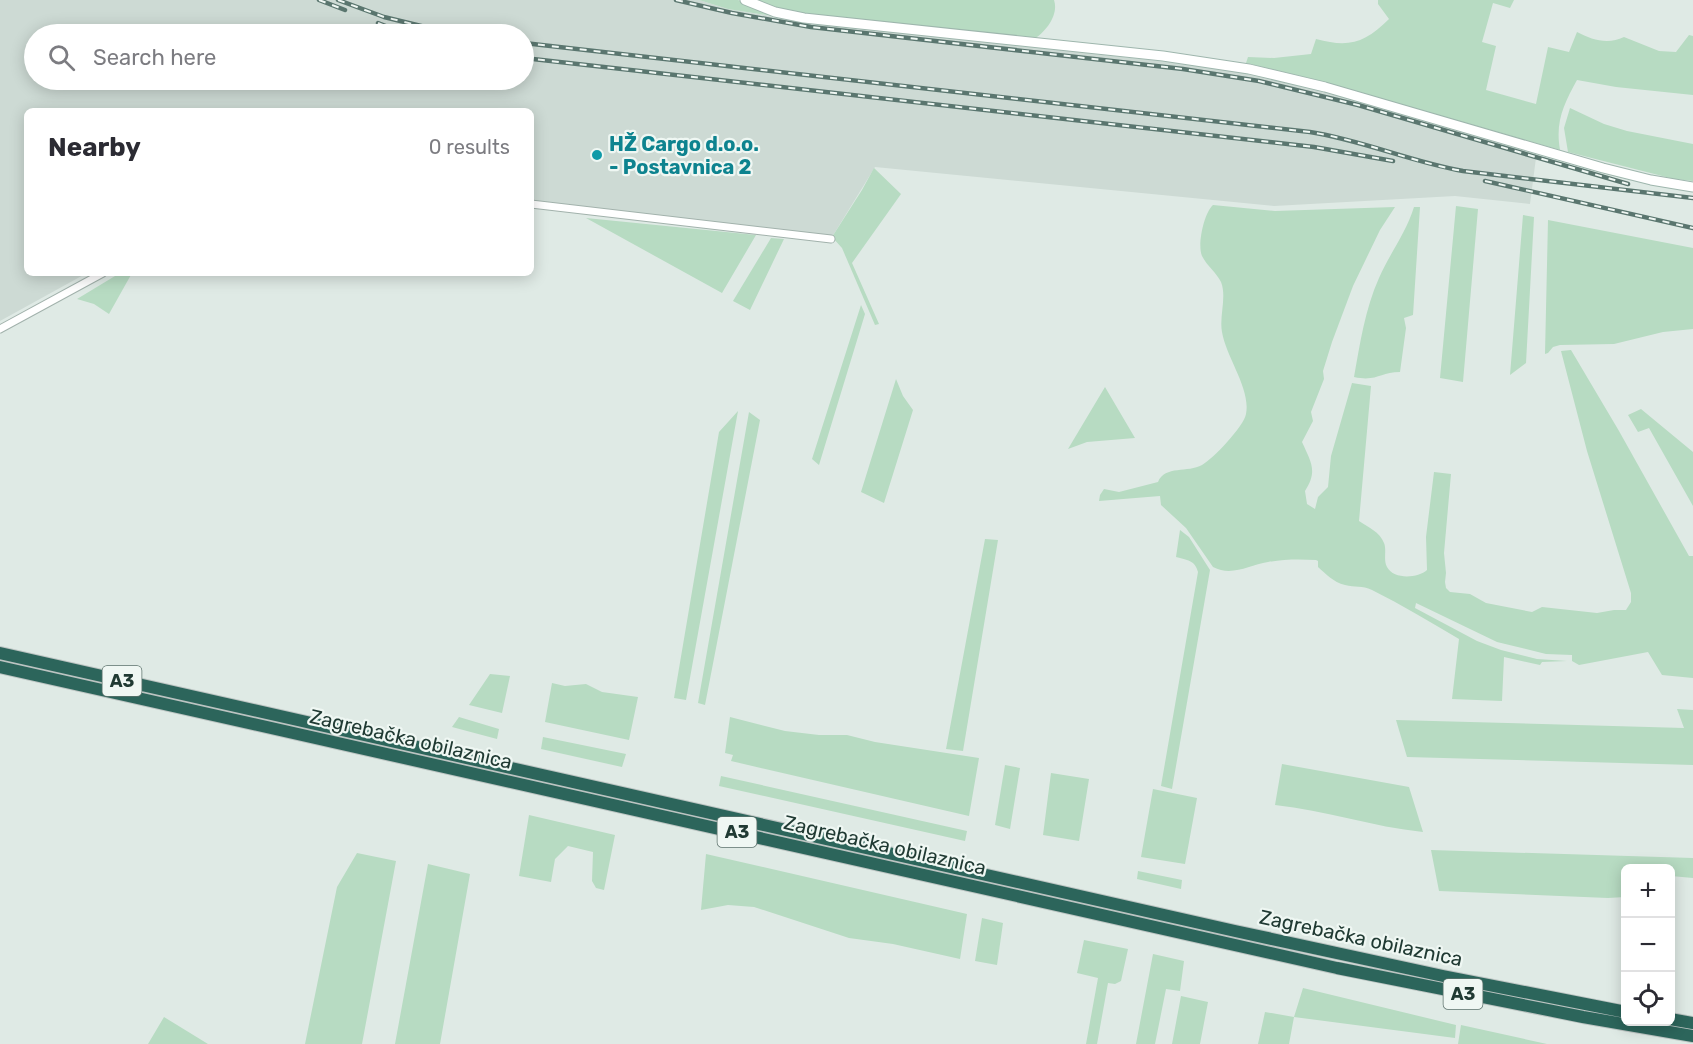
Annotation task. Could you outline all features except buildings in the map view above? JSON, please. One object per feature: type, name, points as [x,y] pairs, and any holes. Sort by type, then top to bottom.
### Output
[{"type":"highway","name":"Zagrebačka obilaznica","points":[[0,653],[1247,933],[1443,976],[1621,1010]]},
{"type":"highway","name":"Zagrebačka obilaznica","points":[[0,667],[1337,968],[1583,1017],[1693,1036]]},
{"type":"highway","points":[[1675,1020],[1693,1023]]},
{"type":"main road","points":[[745,0],[775,12],[804,18],[1163,56],[1249,69],[1324,87],[1603,168],[1693,188]]},
{"type":"street","points":[[534,204],[831,239]]},
{"type":"street","points":[[0,329],[97,276]]},
{"type":"shaded area","points":[[0,0],[699,0],[728,9],[819,24],[1223,68],[1304,84],[1537,150],[1530,204],[1455,196],[1274,206],[875,167],[832,237],[534,202],[534,108],[24,108],[24,276],[82,276],[0,321]]},
{"type":"green space","points":[[699,0],[738,0],[792,19],[728,9]]},
{"type":"green space","points":[[752,0],[1054,0],[1055,11],[1050,23],[1033,40],[789,12]]},
{"type":"green space","points":[[1378,0],[1514,0],[1510,8],[1493,3],[1482,42],[1496,46],[1486,90],[1536,104],[1548,47],[1569,52],[1577,32],[1600,40],[1612,41],[1624,37],[1659,51],[1676,52],[1689,35],[1693,36],[1693,95],[1616,87],[1577,80],[1568,97],[1560,121],[1560,150],[1313,79],[1246,63],[1248,57],[1274,58],[1311,54],[1316,39],[1347,43],[1364,38],[1389,19],[1378,4]]},
{"type":"green space","points":[[1570,108],[1604,124],[1627,131],[1693,144],[1693,181],[1674,179],[1568,152],[1564,128]]},
{"type":"green space","points":[[874,168],[901,194],[852,263],[879,324],[875,325],[842,248],[832,237]]},
{"type":"green space","points":[[1213,205],[1275,211],[1395,207],[1380,230],[1353,286],[1323,371],[1324,379],[1311,412],[1313,421],[1302,442],[1312,467],[1311,478],[1305,491],[1307,504],[1315,509],[1318,497],[1328,487],[1331,456],[1352,383],[1371,386],[1359,521],[1380,536],[1385,546],[1387,567],[1395,574],[1412,576],[1427,570],[1426,537],[1434,472],[1451,474],[1444,553],[1445,582],[1450,592],[1470,594],[1486,603],[1532,612],[1542,607],[1597,613],[1626,610],[1631,602],[1631,593],[1587,451],[1561,351],[1571,350],[1689,556],[1693,556],[1693,678],[1662,675],[1648,652],[1579,665],[1572,661],[1572,655],[1546,654],[1497,642],[1416,603],[1415,608],[1477,641],[1537,659],[1567,661],[1542,662],[1540,665],[1504,657],[1502,701],[1452,699],[1459,639],[1405,608],[1368,588],[1337,582],[1318,567],[1316,560],[1280,560],[1234,571],[1220,570],[1213,567],[1186,528],[1161,505],[1160,496],[1099,501],[1104,489],[1119,492],[1158,482],[1161,477],[1171,471],[1202,465],[1227,442],[1246,414],[1245,394],[1222,332],[1223,288],[1219,278],[1204,260],[1201,251],[1204,222]]},
{"type":"green space","points":[[1456,206],[1478,209],[1463,382],[1440,378]]},
{"type":"green space","points":[[1414,207],[1420,207],[1413,315],[1404,318],[1406,328],[1400,372],[1373,378],[1354,377],[1363,327],[1374,290],[1407,226]]},
{"type":"green space","points":[[1523,215],[1534,217],[1526,363],[1510,375]]},
{"type":"green space","points":[[586,218],[756,235],[722,293]]},
{"type":"green space","points":[[1548,220],[1693,248],[1693,329],[1663,332],[1614,344],[1560,345],[1553,347],[1545,354]]},
{"type":"green space","points":[[771,238],[784,239],[750,310],[733,301]]},
{"type":"green space","points":[[115,276],[130,276],[109,314],[94,304],[77,299]]},
{"type":"green space","points":[[861,305],[865,314],[819,465],[812,459]]},
{"type":"green space","points":[[896,379],[903,396],[913,410],[884,503],[861,492]]},
{"type":"green space","points":[[1105,387],[1135,438],[1087,442],[1068,449]]},
{"type":"green space","points":[[1641,409],[1693,452],[1693,506],[1649,428],[1638,432],[1628,415]]},
{"type":"green space","points":[[738,411],[686,700],[674,698],[719,432]]},
{"type":"green space","points":[[749,412],[760,420],[705,705],[698,703]]},
{"type":"green space","points":[[1180,530],[1189,537],[1210,570],[1172,789],[1161,786],[1198,572],[1193,563],[1176,557]]},
{"type":"green space","points":[[985,539],[998,540],[963,751],[946,749]]},
{"type":"green space","points":[[490,674],[510,676],[502,713],[469,705]]},
{"type":"green space","points":[[552,683],[565,686],[586,684],[602,692],[638,697],[629,740],[545,722]]},
{"type":"green space","points":[[1677,709],[1693,710],[1693,765],[1407,757],[1396,720],[1684,728]]},
{"type":"green space","points":[[459,717],[499,729],[497,739],[452,727]]},
{"type":"green space","points":[[730,717],[785,731],[819,735],[847,735],[875,742],[979,758],[969,816],[731,761],[733,755],[725,753]]},
{"type":"green space","points":[[543,737],[626,754],[622,767],[541,749]]},
{"type":"green space","points":[[1282,764],[1409,787],[1423,832],[1275,805]]},
{"type":"green space","points":[[1005,765],[1020,768],[1010,829],[995,825]]},
{"type":"green space","points":[[1051,773],[1089,779],[1079,841],[1043,835]]},
{"type":"green space","points":[[721,776],[967,831],[965,841],[719,786]]},
{"type":"green space","points":[[1153,789],[1197,798],[1185,864],[1141,857]]},
{"type":"green space","points":[[529,815],[615,835],[604,890],[596,888],[592,881],[593,852],[568,846],[555,859],[551,882],[519,876]]},
{"type":"green space","points":[[1431,850],[1693,858],[1693,878],[1675,876],[1675,864],[1621,864],[1621,897],[1439,891]]},
{"type":"green space","points":[[357,853],[396,861],[362,1044],[305,1044],[337,887]]},
{"type":"green space","points":[[706,854],[967,914],[960,959],[893,944],[849,938],[754,907],[728,905],[701,910]]},
{"type":"green space","points":[[428,864],[470,874],[440,1044],[395,1044]]},
{"type":"green space","points":[[1138,871],[1182,880],[1181,889],[1137,879]]},
{"type":"green space","points":[[982,918],[1003,923],[997,965],[975,961]]},
{"type":"green space","points":[[1084,940],[1128,949],[1121,981],[1115,984],[1108,983],[1097,1044],[1086,1044],[1098,978],[1077,973]]},
{"type":"green space","points":[[1153,954],[1184,961],[1180,991],[1166,989],[1155,1044],[1136,1044]]},
{"type":"green space","points":[[1303,988],[1456,1025],[1455,1038],[1294,1017]]},
{"type":"green space","points":[[1181,996],[1208,1002],[1200,1044],[1172,1044]]},
{"type":"green space","points":[[1265,1012],[1294,1017],[1289,1044],[1258,1044]]},
{"type":"green space","points":[[164,1017],[208,1044],[148,1044]]},
{"type":"green space","points":[[1461,1025],[1547,1044],[1458,1044]]},
{"type":"railway","points":[[319,0],[345,10]]},
{"type":"railway","points":[[338,0],[384,17],[413,24]]},
{"type":"railway","points":[[676,0],[811,27],[1183,69],[1259,81],[1358,105],[1628,184]]},
{"type":"railway","points":[[534,44],[1310,132],[1349,140],[1463,171],[1693,198]]},
{"type":"railway","points":[[534,59],[1314,147],[1393,161]]},
{"type":"railway","points":[[1485,181],[1693,228]]},
{"type":"place","name":"HŽ Cargo d.o.o. - Postavnica 2","points":[[597,155]]}]
